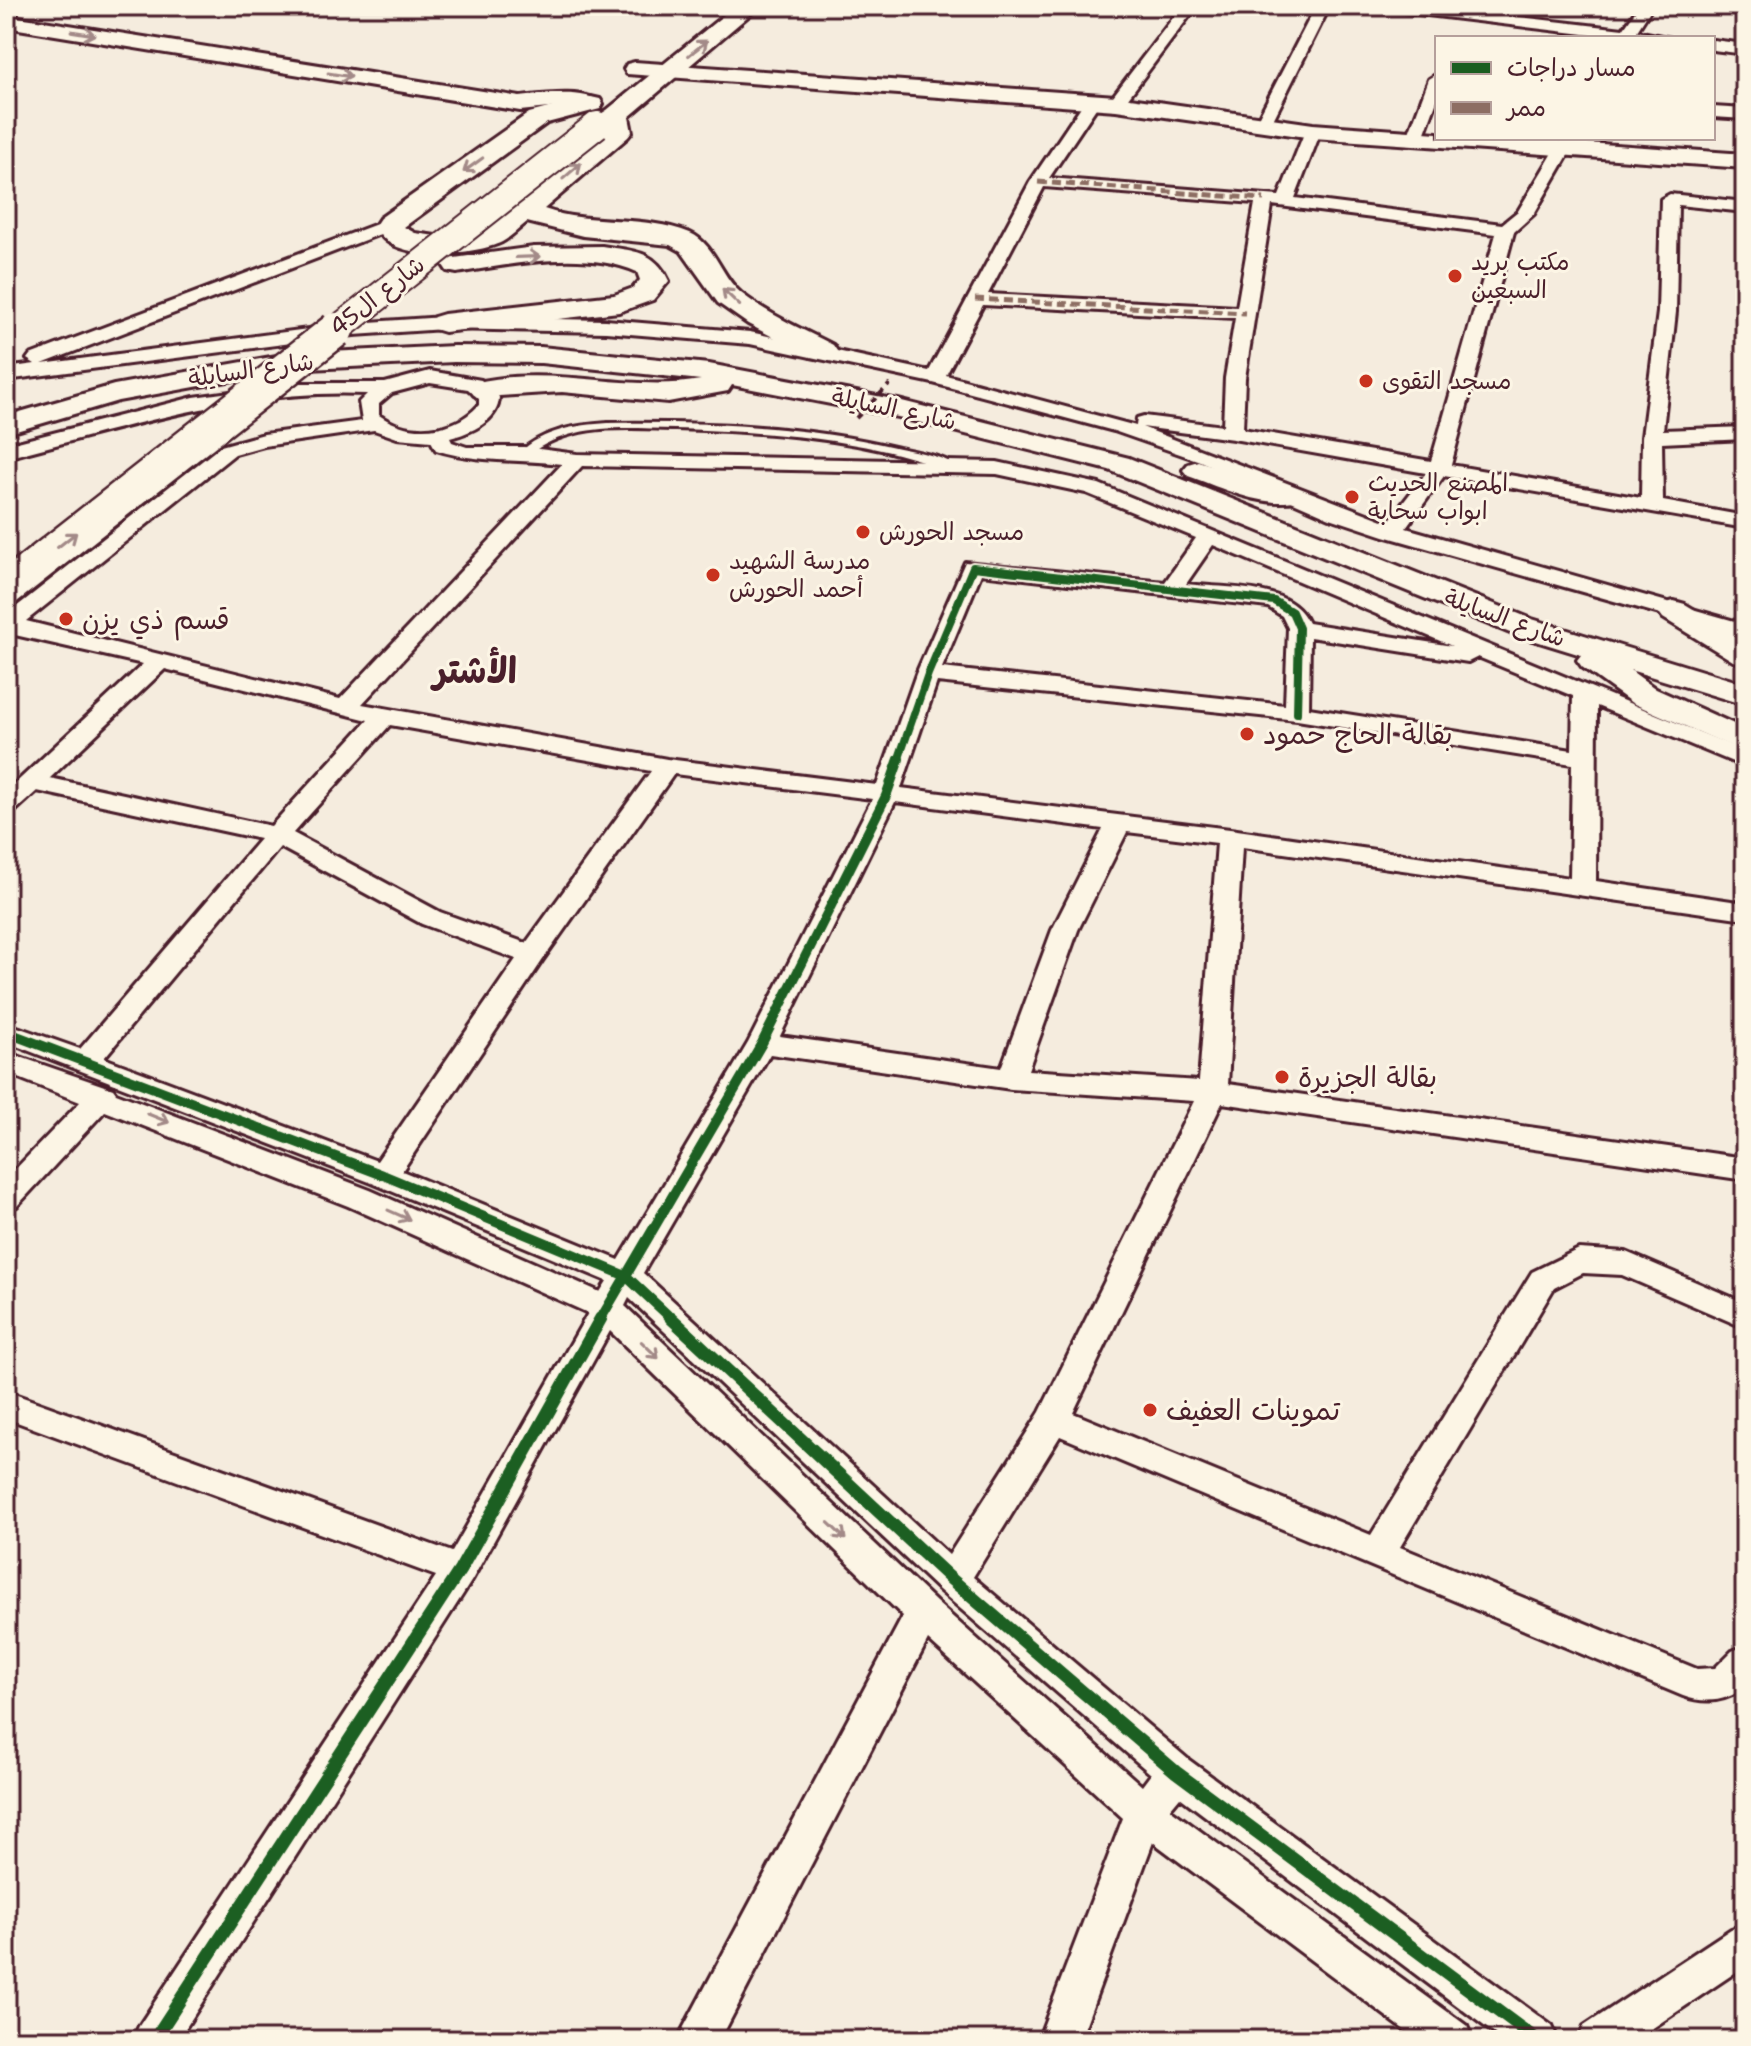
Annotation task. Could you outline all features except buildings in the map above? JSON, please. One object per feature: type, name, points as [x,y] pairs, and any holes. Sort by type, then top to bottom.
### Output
[{"type":"main road","name":"شارع ال45","points":[[6,589],[374,299],[635,69],[712,6]]},
{"type":"main road","name":"شارع ال45","points":[[6,559],[586,113],[666,74],[749,6]]},
{"type":"main road","points":[[586,113],[619,132],[532,206],[494,235],[472,244],[448,247],[417,244],[392,235],[390,224],[538,118],[586,113]]},
{"type":"main road","points":[[532,206],[529,213],[565,225],[663,234],[684,240],[691,245],[728,297],[758,318],[822,351]]},
{"type":"main road","points":[[374,299],[441,269],[517,257],[625,255],[646,262],[656,275],[651,288],[619,303],[444,323]]},
{"type":"street","points":[[29,6],[539,88],[586,113]]},
{"type":"street","points":[[1116,103],[1190,6]]},
{"type":"street","points":[[1264,122],[1323,6]]},
{"type":"street","points":[[1386,6],[1626,36],[1646,6]]},
{"type":"street","points":[[6,21],[586,113]]},
{"type":"street","points":[[1715,45],[1745,49]]},
{"type":"street","points":[[635,69],[666,74],[1116,103],[1313,131],[1435,139]]},
{"type":"street","points":[[1415,138],[1435,84]]},
{"type":"street","points":[[935,378],[1038,182],[1092,102]]},
{"type":"street","points":[[1715,112],[1745,114]]},
{"type":"street","points":[[1285,202],[1313,131]]},
{"type":"street","points":[[1476,140],[1567,143],[1745,161]]},
{"type":"street","points":[[1392,531],[1439,469],[1506,230],[1525,214],[1567,143]]},
{"type":"street","points":[[1038,182],[1264,199],[1506,230]]},
{"type":"street","points":[[1233,433],[1245,313],[1264,199]]},
{"type":"street","points":[[1652,504],[1652,437],[1667,312],[1670,199],[1745,207]]},
{"type":"street","points":[[6,372],[390,224]]},
{"type":"street","points":[[975,299],[1245,313]]},
{"type":"street","points":[[6,372],[354,329],[444,323],[691,331],[822,351],[1076,414],[1207,457],[1287,494],[1392,531],[1745,631]]},
{"type":"street","name":"شارع السايلة","points":[[6,425],[114,393],[229,369],[288,362],[454,354],[618,360],[742,378],[956,422],[1119,464],[1500,618],[1745,695]]},
{"type":"street","points":[[376,424],[367,410],[375,395],[385,389],[430,377],[461,379],[484,389],[554,384],[668,394],[704,390],[742,378]]},
{"type":"street","points":[[6,452],[118,420],[301,387],[344,385],[385,389]]},
{"type":"street","points":[[7,624],[228,450],[268,439],[329,435],[376,424],[402,433],[438,434],[457,429],[484,415],[489,406],[484,389]]},
{"type":"street","points":[[6,397],[61,390],[114,393]]},
{"type":"street","points":[[1076,414],[1233,433],[1745,522]]},
{"type":"street","points":[[1652,437],[1745,433]]},
{"type":"street","points":[[438,434],[443,446],[452,451],[524,453],[577,460],[997,468],[1092,488],[1745,760]]},
{"type":"street","points":[[346,707],[577,460]]},
{"type":"street","points":[[1119,464],[1142,460],[1173,462],[1229,482],[1287,494]]},
{"type":"street","points":[[1173,587],[1209,535]]},
{"type":"street","points":[[154,2040],[460,1570],[607,1308],[762,1043],[886,796],[928,674],[973,567],[1173,587],[1274,601],[1292,612],[1299,628],[1297,713]]},
{"type":"street","points":[[1674,611],[1745,654]]},
{"type":"street","points":[[7,624],[384,717],[667,766],[1230,837],[1745,911]]},
{"type":"street","points":[[1299,628],[1514,662]]},
{"type":"street","points":[[1580,645],[1603,670],[1644,696],[1745,742]]},
{"type":"street","points":[[6,806],[160,661]]},
{"type":"street","points":[[928,674],[1297,713],[1584,759]]},
{"type":"street","points":[[1583,887],[1585,692]]},
{"type":"street","points":[[85,1062],[277,835],[384,717]]},
{"type":"street","points":[[383,1175],[532,955],[667,766]]},
{"type":"street","points":[[32,782],[277,835],[431,918],[532,955]]},
{"type":"street","points":[[1011,1079],[1065,930],[1119,823]]},
{"type":"street","points":[[951,1579],[977,1545],[1053,1419],[1213,1092],[1230,837]]},
{"type":"street","points":[[6,1032],[383,1175],[626,1276],[951,1579],[1176,1772],[1537,2040]]},
{"type":"street","points":[[762,1043],[1011,1079],[1213,1092],[1745,1169]]},
{"type":"street","points":[[6,1062],[103,1096],[359,1198],[607,1308],[923,1613],[1144,1813],[1452,2040]]},
{"type":"street","points":[[6,1198],[103,1096]]},
{"type":"street","points":[[1379,1552],[1543,1280],[1579,1261],[1626,1264],[1745,1316]]},
{"type":"street","points":[[6,1404],[460,1570]]},
{"type":"street","points":[[1053,1419],[1696,1685],[1724,1683],[1745,1662]]},
{"type":"street","points":[[698,2040],[923,1613]]},
{"type":"street","points":[[1059,2040],[1144,1813],[1176,1772]]},
{"type":"street","points":[[1599,2040],[1745,1943]]},
{"type":"lane","points":[[524,453],[551,435],[588,426],[744,427],[825,434],[953,466]]},
{"type":"path","points":[[856,418],[890,384]]},
{"type":"marked path","points":[[1038,182],[1264,199]]},
{"type":"marked path","points":[[975,299],[1245,313]]},
{"type":"cycle path","points":[[154,2040],[460,1570],[607,1308],[762,1043],[886,796],[928,674],[973,567],[1274,601],[1292,612],[1299,628],[1297,713]]},
{"type":"cycle path","points":[[6,1032],[383,1175],[626,1276],[951,1579],[1176,1772],[1537,2040]]},
{"type":"place","name":"مكتب بريد السبعين","points":[[1455,276]]},
{"type":"place","name":"مسجد التقوى","points":[[1366,381]]},
{"type":"place","name":"المصنع الحديث ابواب سحابة","points":[[1352,497]]},
{"type":"place","name":"مسجد الحورش","points":[[863,532]]},
{"type":"place","name":"مدرسة الشهيد أحمد الحورش","points":[[713,575]]},
{"type":"place","name":"قسم ذي يزن","points":[[66,619]]},
{"type":"place","name":"بقالة الحاج حمود","points":[[1247,734]]},
{"type":"place","name":"بقالة الجزيرة","points":[[1282,1077]]},
{"type":"place","name":"تموينات العفيف","points":[[1150,1410]]},
{"type":"district","name":"الأشتر","points":[[475,670]]}]
